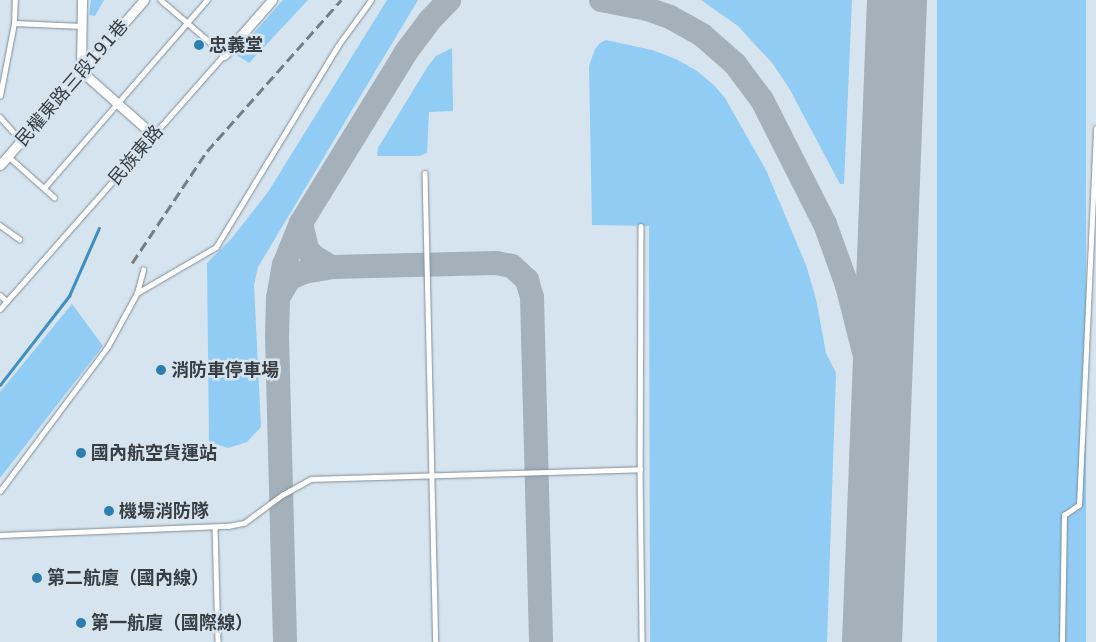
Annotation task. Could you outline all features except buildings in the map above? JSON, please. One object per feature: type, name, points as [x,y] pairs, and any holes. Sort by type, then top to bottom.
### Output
[{"type":"street","points":[[82,0],[81,71],[153,135]]},
{"type":"street","name":"民權東路三段191巷","points":[[0,165],[144,0]]},
{"type":"street","name":"民族東路","points":[[224,55],[272,0]]},
{"type":"lane","points":[[0,96],[14,23],[15,0]]},
{"type":"lane","points":[[160,0],[224,55]]},
{"type":"lane","points":[[44,188],[207,0]]},
{"type":"lane","points":[[137,292],[216,246],[337,47],[371,0]]},
{"type":"lane","points":[[14,23],[82,26]]},
{"type":"lane","name":"民族東路","points":[[0,309],[224,55]]},
{"type":"lane","points":[[0,117],[22,140]]},
{"type":"lane","points":[[1062,642],[1064,516],[1079,505],[1096,128]]},
{"type":"lane","points":[[8,156],[54,197]]},
{"type":"lane","points":[[425,173],[436,642]]},
{"type":"lane","points":[[0,224],[19,239]]},
{"type":"lane","points":[[641,226],[640,469],[642,642]]},
{"type":"lane","points":[[0,491],[108,346],[137,292],[143,270]]},
{"type":"lane","points":[[0,295],[7,301]]},
{"type":"lane","points":[[0,535],[215,527],[244,523],[282,494],[311,479],[640,469]]},
{"type":"lane","points":[[215,527],[218,642]]},
{"type":"shaded area","points":[[91,0],[104,0],[95,16],[89,15]]},
{"type":"shaded area","points":[[283,0],[308,0],[249,63],[235,54]]},
{"type":"shaded area","points":[[387,0],[418,0],[258,267],[254,285],[261,427],[247,442],[228,448],[209,442],[207,263],[232,238],[268,192]]},
{"type":"shaded area","points":[[701,0],[852,0],[844,184],[840,184],[789,88],[773,64],[738,26]]},
{"type":"shaded area","points":[[937,0],[1086,0],[1086,642],[937,642]]},
{"type":"shaded area","points":[[606,40],[652,50],[676,59],[697,71],[714,85],[725,98],[766,170],[806,265],[816,299],[826,353],[836,373],[827,642],[650,642],[649,226],[592,225],[589,66],[595,49]]},
{"type":"shaded area","points":[[452,48],[453,111],[429,112],[427,153],[419,156],[377,156],[378,148],[428,66],[436,56]]},
{"type":"shaded area","points":[[72,304],[103,346],[0,478],[0,392]]},
{"type":"waterway","points":[[0,385],[69,296],[99,228]]},
{"type":"taxiway","points":[[285,642],[277,338],[278,298],[284,265],[301,223],[406,52],[429,21],[449,0]]},
{"type":"taxiway","points":[[601,0],[647,9],[670,17],[702,35],[735,64],[762,100],[825,224],[847,285],[866,360],[870,389],[878,497],[869,642]]},
{"type":"taxiway","points":[[301,223],[307,249],[313,256],[331,267]]},
{"type":"taxiway","points":[[279,296],[290,278],[304,272],[331,267],[496,263],[512,266],[527,280],[532,297],[541,642]]},
{"type":"runway","points":[[872,642],[897,0]]},
{"type":"railway","points":[[132,263],[207,151],[341,0]]},
{"type":"place","name":"忠義堂","points":[[199,45]]},
{"type":"place","name":"消防車停車場","points":[[161,370]]},
{"type":"place","name":"國內航空貨運站","points":[[81,453]]},
{"type":"place","name":"機場消防隊","points":[[109,511]]},
{"type":"place","name":"第二航廈（國內線）","points":[[37,578]]},
{"type":"place","name":"第一航廈（國際線）","points":[[81,623]]}]
